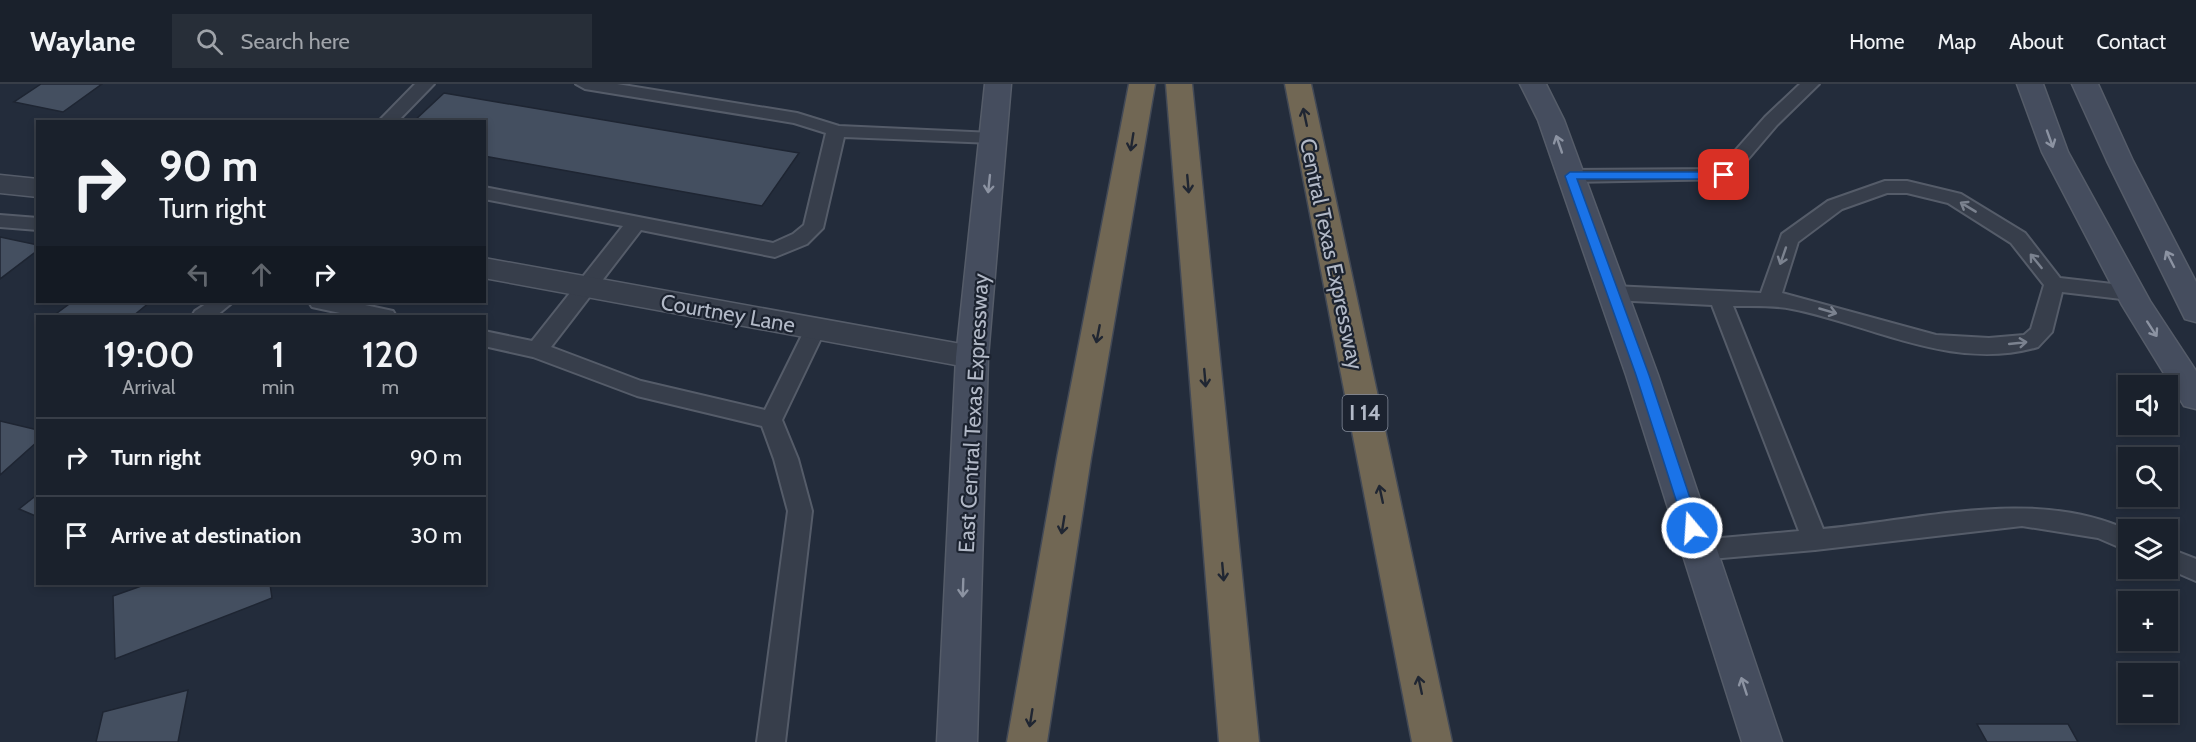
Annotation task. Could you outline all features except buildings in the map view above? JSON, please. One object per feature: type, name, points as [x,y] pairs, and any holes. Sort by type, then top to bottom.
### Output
[{"type":"highway","points":[[1027,742],[1074,458],[1142,84]]},
{"type":"highway","points":[[1179,84],[1239,742]]},
{"type":"highway","name":"Central Texas Expressway","points":[[1298,84],[1432,742]]},
{"type":"main road","name":"East Central Texas Expressway","points":[[957,742],[972,357],[999,84]]},
{"type":"main road","points":[[1533,84],[1551,120],[1613,293],[1762,742]]},
{"type":"main road","points":[[2030,84],[2055,152],[2130,293],[2196,397]]},
{"type":"main road","points":[[2085,84],[2120,161],[2196,311]]},
{"type":"street","points":[[0,184],[36,188]]},
{"type":"street","name":"Courtney Lane","points":[[486,268],[972,357]]},
{"type":"lane","points":[[389,120],[425,84]]},
{"type":"lane","points":[[585,84],[797,118],[837,131],[993,138]]},
{"type":"lane","points":[[1570,176],[1724,175],[1771,121],[1810,84]]},
{"type":"lane","points":[[486,193],[775,250],[813,228],[837,131]]},
{"type":"lane","points":[[1771,300],[1772,289],[1789,239],[1835,205],[1885,187],[1907,187],[1954,198],[2018,238],[2054,284],[2130,293]]},
{"type":"lane","points":[[0,221],[36,224]]},
{"type":"lane","points":[[537,350],[636,223]]},
{"type":"lane","points":[[1613,293],[1791,301],[1936,343],[1989,346],[2030,342],[2041,332],[2054,284]]},
{"type":"lane","points":[[1719,297],[1815,540]]},
{"type":"lane","points":[[204,315],[222,303]]},
{"type":"lane","points":[[324,303],[381,315]]},
{"type":"lane","points":[[771,742],[800,511],[786,459],[771,420],[815,328]]},
{"type":"lane","points":[[486,339],[537,350],[637,388],[771,420]]},
{"type":"lane","points":[[1699,550],[1815,540],[2022,516],[2102,529],[2118,536]]},
{"type":"lane","points":[[2178,562],[2196,570]]},
{"type":"route","points":[[1692,528],[1642,375],[1570,176],[1724,175]]}]
